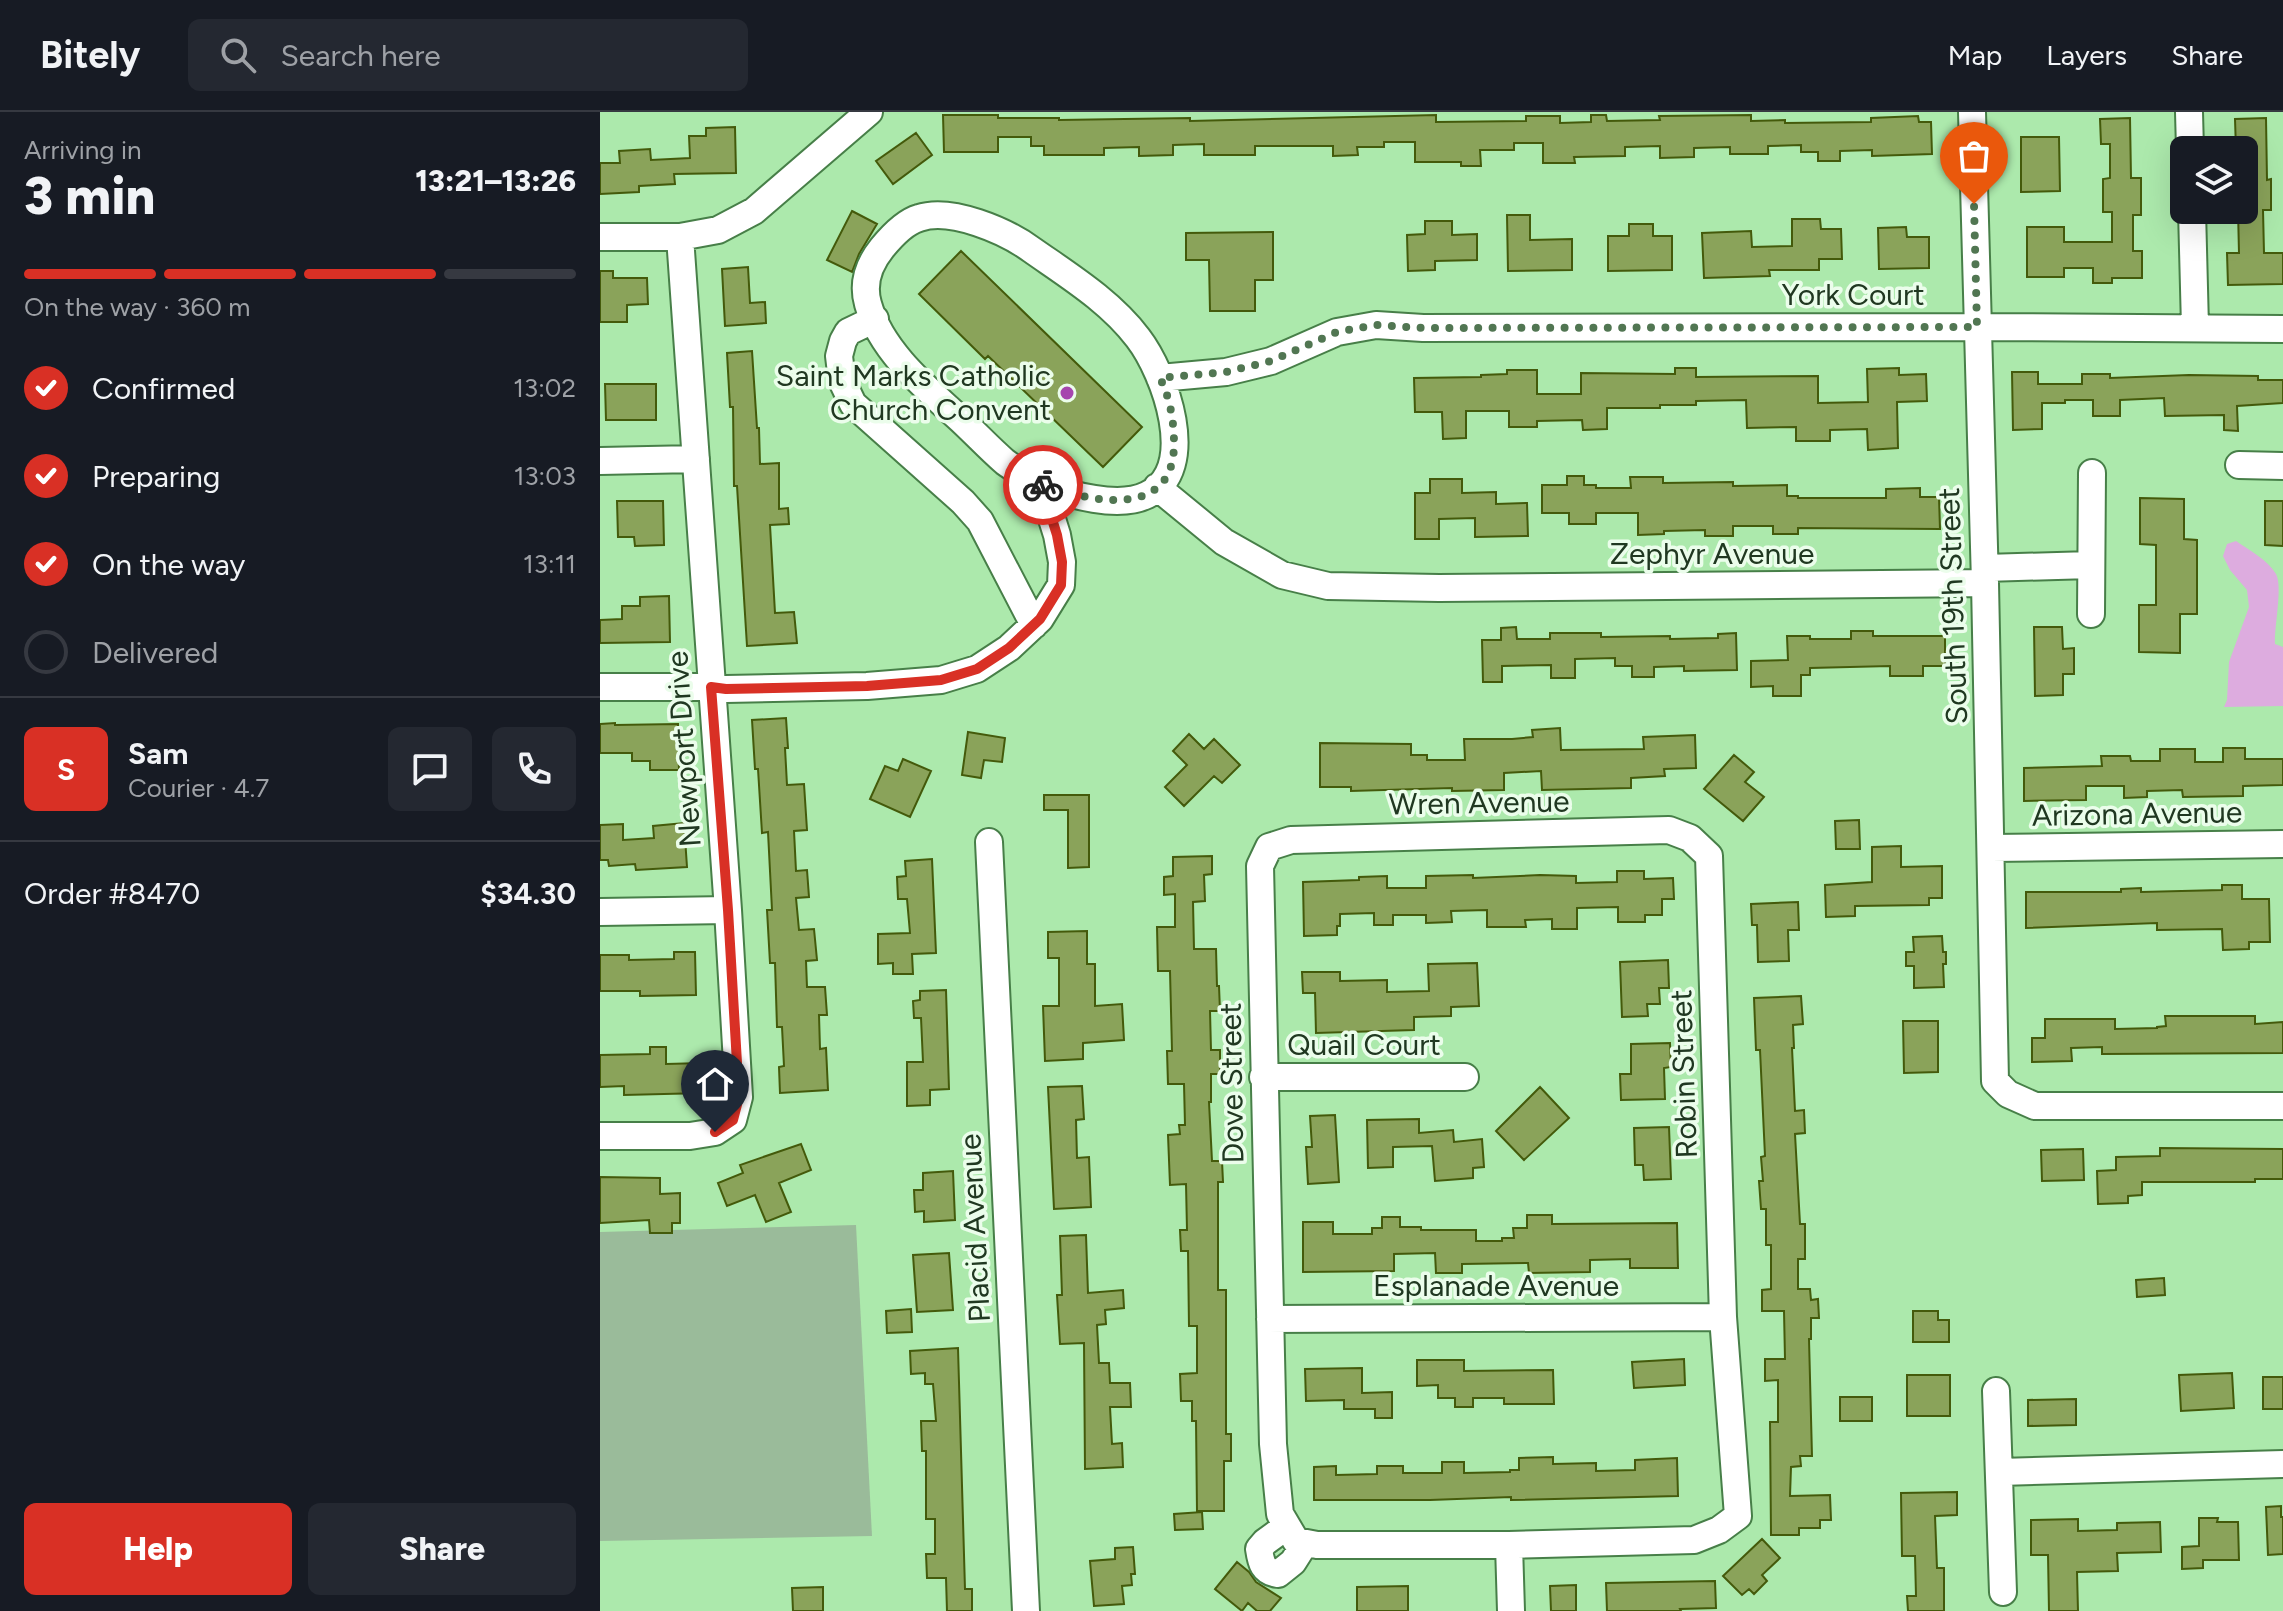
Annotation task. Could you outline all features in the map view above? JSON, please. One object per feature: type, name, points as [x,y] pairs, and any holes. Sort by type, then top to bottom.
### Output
[{"type":"street","points":[[600,237],[680,237],[718,230],[754,211],[869,112]]},
{"type":"street","name":"South 19th Street","points":[[1972,112],[1992,848],[1995,1081],[2008,1094],[2035,1106],[2283,1106]]},
{"type":"street","points":[[2189,112],[2190,136]]},
{"type":"street","points":[[936,215],[973,220],[1024,244],[1107,304],[1140,339],[1160,378],[1174,425],[1174,459],[1163,483],[1146,496],[1117,501],[1086,497],[1041,484],[1007,463],[925,387],[890,349],[868,305],[865,284],[872,261],[889,239],[916,218],[936,215]]},
{"type":"street","points":[[2192,224],[2195,327]]},
{"type":"street","name":"Newport Drive","points":[[600,1136],[690,1136],[715,1132],[733,1120],[739,1097],[680,237]]},
{"type":"street","points":[[875,319],[848,332],[839,356],[842,381],[853,404],[963,502],[980,521],[1034,625]]},
{"type":"street","name":"York Court","points":[[1160,378],[1226,372],[1271,361],[1337,332],[1376,325],[1423,328],[2283,329]]},
{"type":"street","points":[[600,461],[696,459]]},
{"type":"street","points":[[2239,465],[2283,466]]},
{"type":"street","points":[[2091,614],[2092,473]]},
{"type":"street","points":[[600,687],[726,689],[867,686],[941,680],[977,669],[1009,648],[1040,619],[1061,585],[1062,562],[1057,535],[1041,484]]},
{"type":"street","name":"Zephyr Avenue","points":[[1157,487],[1224,542],[1282,575],[1328,586],[1439,588],[1985,576],[2091,565]]},
{"type":"street","name":"Wren Avenue","points":[[1269,847],[1291,840],[1669,830],[1690,838]]},
{"type":"street","name":"Robin Street","points":[[1509,1545],[1694,1540],[1719,1530],[1738,1516],[1723,1317],[1709,856],[1690,838]]},
{"type":"street","name":"Placid Avenue","points":[[989,842],[1026,1611]]},
{"type":"street","name":"Arizona Avenue","points":[[1992,848],[2283,844]]},
{"type":"street","name":"Dove Street","points":[[1269,847],[1260,866],[1263,1077],[1273,1444],[1280,1514],[1296,1535],[1317,1545],[1509,1545]]},
{"type":"street","points":[[600,912],[728,910]]},
{"type":"street","name":"Quail Court","points":[[1263,1077],[1465,1077]]},
{"type":"street","name":"Esplanade Avenue","points":[[1270,1319],[1723,1317]]},
{"type":"street","points":[[1996,1391],[2003,1592]]},
{"type":"street","points":[[2000,1472],[2283,1464]]},
{"type":"street","points":[[1509,1545],[1511,1611]]},
{"type":"green space","points":[[856,1225],[872,1536],[600,1541],[600,1232]]},
{"type":"shaded area","points":[[2236,541],[2268,564],[2278,580],[2275,644],[2283,647],[2283,706],[2224,707],[2229,662],[2249,607],[2247,590],[2223,556],[2227,544]]},
{"type":"building","points":[[943,115],[1059,120],[1190,118],[1190,121],[1436,115],[1436,122],[1526,121],[1526,116],[1560,116],[1560,123],[1591,122],[1591,115],[1606,115],[1607,121],[1660,120],[1659,116],[1751,115],[1751,121],[1785,120],[1785,123],[1871,122],[1871,118],[1918,116],[1919,122],[1931,122],[1932,154],[1872,156],[1872,150],[1840,151],[1840,161],[1818,161],[1818,152],[1801,152],[1801,145],[1768,146],[1768,154],[1730,154],[1730,147],[1694,148],[1694,157],[1660,158],[1660,146],[1625,147],[1625,156],[1574,157],[1575,163],[1543,163],[1543,143],[1514,143],[1514,150],[1480,150],[1481,166],[1461,166],[1461,162],[1415,162],[1415,142],[1384,142],[1384,147],[1357,147],[1358,155],[1333,156],[1333,146],[1255,146],[1255,155],[1204,155],[1204,144],[1173,145],[1173,155],[1139,156],[1139,147],[1104,148],[1104,155],[1044,155],[1044,146],[1031,146],[1031,137],[998,137],[998,152],[944,152]]},
{"type":"building","points":[[2130,118],[2131,178],[2141,178],[2141,215],[2133,215],[2133,251],[2142,251],[2142,278],[2112,278],[2112,283],[2093,283],[2093,268],[2064,268],[2064,277],[2027,277],[2027,227],[2064,227],[2064,242],[2112,242],[2112,212],[2103,212],[2103,179],[2110,178],[2110,144],[2101,144],[2100,119]]},
{"type":"building","points":[[2266,118],[2271,210],[2263,210],[2264,253],[2283,253],[2283,284],[2228,285],[2227,253],[2239,253],[2238,224],[2258,224],[2258,136],[2236,136],[2235,119]]},
{"type":"building","points":[[735,127],[736,173],[674,174],[675,184],[639,186],[639,192],[600,194],[600,163],[620,163],[619,151],[650,149],[651,160],[690,158],[689,136],[706,136],[706,128]]},
{"type":"building","points":[[916,133],[932,155],[893,184],[876,161]]},
{"type":"building","points":[[2021,137],[2059,137],[2060,191],[2021,192]]},
{"type":"building","points":[[852,211],[877,224],[852,272],[827,260]]},
{"type":"building","points":[[1507,215],[1530,215],[1530,240],[1572,239],[1572,270],[1508,271]]},
{"type":"building","points":[[1792,219],[1820,219],[1821,229],[1841,229],[1842,259],[1819,259],[1819,270],[1769,270],[1770,276],[1704,278],[1702,233],[1751,231],[1752,247],[1792,246]]},
{"type":"building","points":[[1425,221],[1452,221],[1452,235],[1477,234],[1477,260],[1435,261],[1435,270],[1408,271],[1407,235],[1425,234]]},
{"type":"building","points":[[1629,224],[1653,224],[1653,236],[1672,236],[1672,270],[1608,271],[1608,236],[1629,236]]},
{"type":"building","points":[[1906,227],[1907,237],[1929,237],[1929,268],[1879,269],[1878,228]]},
{"type":"building","points":[[1273,232],[1273,280],[1255,280],[1255,311],[1210,311],[1209,260],[1186,260],[1186,233]]},
{"type":"building","name":"Saint Marks Catholic Church Convent","points":[[961,251],[1142,427],[1103,467],[919,294]]},
{"type":"building","points":[[748,267],[750,303],[765,302],[766,323],[725,326],[722,269]]},
{"type":"building","points":[[600,271],[613,271],[613,278],[647,278],[648,304],[627,305],[627,322],[600,322]]},
{"type":"building","points":[[752,351],[760,464],[779,463],[779,509],[788,508],[789,524],[770,525],[775,613],[794,612],[797,643],[747,646],[727,353]]},
{"type":"building","points":[[1675,368],[1696,368],[1696,377],[1818,376],[1818,403],[1868,402],[1867,369],[1899,368],[1899,375],[1926,374],[1927,401],[1897,402],[1898,448],[1868,450],[1867,429],[1830,430],[1830,441],[1796,441],[1796,427],[1747,428],[1746,400],[1696,401],[1696,405],[1660,405],[1660,408],[1607,408],[1607,429],[1583,430],[1582,420],[1537,421],[1537,427],[1509,427],[1509,411],[1466,411],[1466,438],[1443,439],[1442,412],[1415,412],[1414,378],[1481,377],[1507,374],[1507,370],[1537,370],[1537,394],[1581,394],[1581,373],[1675,374]]},
{"type":"building","points":[[2012,372],[2038,372],[2038,384],[2082,384],[2082,374],[2110,374],[2110,378],[2258,376],[2258,380],[2283,380],[2283,403],[2237,406],[2238,431],[2224,430],[2224,415],[2165,416],[2164,398],[2120,400],[2120,416],[2093,416],[2093,400],[2065,400],[2065,403],[2042,403],[2042,429],[2013,430]]},
{"type":"building","points":[[605,384],[656,384],[656,420],[606,420]]},
{"type":"building","points":[[1567,476],[1584,476],[1584,485],[1596,485],[1596,488],[1631,488],[1630,477],[1663,477],[1663,483],[1787,485],[1787,496],[1798,498],[1886,498],[1886,489],[1920,488],[1920,497],[1939,497],[1940,529],[1798,528],[1798,534],[1773,534],[1773,526],[1733,526],[1733,536],[1705,536],[1705,530],[1638,535],[1638,513],[1596,513],[1596,524],[1569,524],[1569,513],[1542,513],[1542,485],[1567,485]]},
{"type":"building","points":[[1430,479],[1462,479],[1462,493],[1496,492],[1496,504],[1527,503],[1528,536],[1475,537],[1475,518],[1439,519],[1439,539],[1415,539],[1415,493],[1430,493]]},
{"type":"building","points":[[2140,498],[2184,499],[2184,539],[2197,540],[2197,614],[2180,614],[2180,653],[2139,652],[2139,605],[2156,605],[2156,545],[2140,544]]},
{"type":"building","points":[[617,501],[663,501],[664,545],[635,546],[634,537],[618,537]]},
{"type":"building","points":[[2265,501],[2283,501],[2283,546],[2265,545]]},
{"type":"building","points":[[669,596],[670,642],[600,643],[600,620],[622,619],[622,606],[640,606],[640,597]]},
{"type":"building","points":[[1516,627],[1517,639],[1550,639],[1550,633],[1601,633],[1601,637],[1670,636],[1670,639],[1718,638],[1718,634],[1736,633],[1737,670],[1684,671],[1684,666],[1654,667],[1654,677],[1632,677],[1632,666],[1615,666],[1615,658],[1575,659],[1575,678],[1551,678],[1551,665],[1502,666],[1502,682],[1483,682],[1482,640],[1501,640],[1501,628]]},
{"type":"building","points":[[2034,627],[2062,627],[2063,649],[2074,648],[2074,674],[2063,674],[2063,695],[2035,696]]},
{"type":"building","points":[[1851,631],[1873,631],[1873,636],[1945,636],[1945,666],[1923,666],[1923,676],[1890,676],[1890,666],[1810,668],[1810,675],[1801,675],[1801,696],[1773,696],[1773,686],[1751,687],[1751,661],[1788,660],[1787,636],[1851,639]]},
{"type":"building","points":[[786,718],[787,785],[804,784],[807,830],[794,831],[796,871],[807,870],[809,897],[796,898],[799,930],[814,929],[817,960],[806,961],[807,987],[825,987],[827,1015],[819,1015],[820,1049],[826,1048],[828,1090],[780,1093],[779,1067],[784,1066],[782,1027],[777,1027],[775,963],[770,963],[767,910],[772,910],[768,832],[762,833],[752,720]]},
{"type":"building","points":[[600,724],[678,724],[679,770],[650,770],[650,761],[632,761],[632,753],[600,753]]},
{"type":"building","points":[[1560,728],[1561,750],[1644,749],[1643,737],[1695,735],[1696,768],[1664,769],[1665,776],[1631,778],[1631,788],[1542,790],[1541,771],[1504,773],[1504,790],[1351,791],[1351,787],[1320,787],[1320,743],[1411,744],[1411,755],[1427,755],[1427,760],[1465,760],[1464,739],[1533,737],[1532,730]]},
{"type":"building","points":[[968,732],[1005,738],[1002,762],[984,760],[981,778],[962,775]]},
{"type":"building","points":[[1189,734],[1204,749],[1214,739],[1240,765],[1222,783],[1214,776],[1184,806],[1165,787],[1187,765],[1173,751]]},
{"type":"building","points":[[2223,748],[2245,748],[2245,759],[2283,759],[2283,785],[2243,786],[2243,796],[2183,797],[2182,790],[2147,791],[2147,797],[2124,798],[2124,786],[2086,786],[2086,800],[2024,801],[2024,768],[2102,766],[2101,756],[2130,756],[2131,761],[2160,761],[2160,749],[2195,749],[2195,762],[2223,762]]},
{"type":"building","points":[[1734,755],[1754,772],[1745,782],[1764,797],[1743,821],[1704,789]]},
{"type":"building","points":[[903,759],[931,771],[910,817],[870,799],[885,766],[898,771]]},
{"type":"building","points":[[1044,795],[1089,795],[1089,867],[1068,868],[1068,810],[1044,810]]},
{"type":"building","points":[[1859,820],[1860,849],[1836,849],[1835,821]]},
{"type":"building","points":[[684,823],[687,867],[636,870],[635,864],[609,866],[608,860],[600,860],[600,825],[623,824],[623,840],[654,838],[653,826]]},
{"type":"building","points":[[1901,846],[1901,867],[1942,866],[1942,898],[1929,898],[1929,905],[1855,906],[1855,916],[1826,917],[1825,885],[1872,882],[1872,847]]},
{"type":"building","points":[[1212,856],[1212,874],[1204,875],[1205,901],[1193,902],[1194,949],[1216,949],[1219,986],[1220,1011],[1210,1011],[1211,1050],[1220,1050],[1220,1074],[1211,1074],[1209,1102],[1212,1161],[1222,1161],[1223,1182],[1218,1182],[1218,1290],[1226,1290],[1226,1434],[1231,1434],[1231,1461],[1224,1461],[1224,1511],[1197,1511],[1196,1421],[1192,1421],[1192,1401],[1181,1401],[1180,1374],[1197,1373],[1197,1326],[1189,1326],[1188,1251],[1181,1251],[1180,1230],[1187,1230],[1186,1184],[1170,1185],[1168,1135],[1180,1134],[1179,1125],[1185,1125],[1184,1084],[1168,1084],[1167,1051],[1172,1051],[1170,971],[1158,971],[1157,927],[1175,927],[1175,894],[1164,895],[1164,877],[1173,876],[1173,857]]},
{"type":"building","points":[[932,859],[936,953],[912,954],[913,974],[893,974],[893,963],[878,964],[878,934],[910,933],[907,899],[898,899],[897,877],[906,876],[905,861]]},
{"type":"building","points":[[1617,871],[1644,871],[1644,879],[1673,878],[1674,899],[1662,899],[1662,915],[1645,915],[1645,922],[1618,922],[1618,907],[1577,908],[1577,929],[1552,929],[1552,919],[1525,920],[1526,927],[1487,927],[1487,910],[1451,911],[1452,922],[1426,923],[1426,915],[1393,915],[1393,925],[1374,925],[1374,913],[1340,914],[1337,935],[1304,936],[1303,882],[1387,876],[1387,888],[1426,888],[1426,876],[1473,875],[1473,878],[1540,875],[1576,876],[1576,883],[1617,882]]},
{"type":"building","points":[[2222,885],[2242,885],[2242,899],[2269,899],[2270,942],[2249,942],[2249,949],[2223,950],[2222,929],[2157,930],[2157,923],[2026,928],[2026,892],[2121,892],[2121,889],[2141,888],[2141,892],[2222,890]]},
{"type":"building","points":[[1798,902],[1799,930],[1788,930],[1789,961],[1758,962],[1757,925],[1752,925],[1751,904]]},
{"type":"building","points":[[1087,931],[1087,964],[1095,964],[1095,1006],[1122,1004],[1124,1040],[1083,1043],[1083,1059],[1045,1061],[1043,1006],[1059,1006],[1059,958],[1048,958],[1048,932]]},
{"type":"building","points":[[1942,936],[1943,952],[1946,952],[1944,987],[1914,988],[1914,966],[1906,966],[1906,952],[1914,952],[1913,937]]},
{"type":"building","points":[[674,952],[695,952],[696,995],[640,996],[640,991],[600,991],[600,955],[629,955],[629,960],[674,959]]},
{"type":"building","points":[[1668,960],[1669,988],[1659,988],[1660,1004],[1647,1004],[1648,1016],[1622,1017],[1620,962]]},
{"type":"building","points":[[1477,963],[1479,1006],[1451,1007],[1451,1016],[1414,1017],[1414,1030],[1316,1033],[1315,993],[1303,993],[1302,972],[1340,972],[1340,981],[1387,980],[1387,992],[1429,991],[1428,964]]},
{"type":"building","points":[[946,990],[949,1089],[930,1090],[930,1105],[907,1106],[907,1062],[923,1062],[921,1018],[914,1018],[913,1001],[920,1000],[920,991]]},
{"type":"building","points":[[1801,996],[1803,1024],[1793,1025],[1792,1048],[1795,1111],[1804,1110],[1805,1133],[1795,1134],[1800,1224],[1805,1224],[1805,1259],[1798,1259],[1798,1289],[1810,1289],[1811,1300],[1818,1299],[1819,1318],[1811,1318],[1809,1339],[1812,1456],[1800,1456],[1801,1466],[1791,1467],[1790,1496],[1830,1495],[1831,1520],[1820,1520],[1820,1528],[1799,1528],[1799,1535],[1771,1535],[1770,1422],[1778,1422],[1778,1380],[1765,1381],[1765,1359],[1785,1359],[1784,1311],[1762,1311],[1762,1290],[1771,1289],[1771,1245],[1766,1245],[1766,1209],[1761,1209],[1759,1181],[1763,1181],[1761,1157],[1765,1156],[1754,998]]},
{"type":"building","points":[[2165,1016],[2255,1016],[2255,1024],[2283,1022],[2283,1053],[2102,1054],[2102,1047],[2071,1048],[2072,1061],[2032,1062],[2032,1038],[2045,1038],[2045,1019],[2115,1019],[2115,1029],[2157,1028],[2166,1026]]},
{"type":"building","points":[[1903,1021],[1938,1021],[1938,1072],[1904,1073]]},
{"type":"building","points":[[1670,1043],[1671,1067],[1664,1068],[1665,1099],[1621,1100],[1620,1074],[1631,1074],[1631,1044]]},
{"type":"building","points":[[650,1047],[666,1047],[666,1064],[703,1063],[704,1093],[624,1095],[624,1086],[600,1087],[600,1055],[650,1054]]},
{"type":"building","points":[[1082,1086],[1084,1119],[1076,1120],[1077,1158],[1089,1157],[1091,1207],[1054,1209],[1048,1087]]},
{"type":"building","points":[[1540,1087],[1569,1118],[1524,1160],[1496,1131]]},
{"type":"building","points":[[1335,1115],[1339,1182],[1308,1184],[1306,1147],[1312,1147],[1310,1116]]},
{"type":"building","points":[[1419,1119],[1419,1133],[1453,1130],[1454,1142],[1482,1139],[1484,1167],[1473,1168],[1473,1178],[1435,1181],[1432,1146],[1393,1147],[1393,1167],[1368,1168],[1367,1120]]},
{"type":"building","points":[[1669,1127],[1671,1179],[1644,1180],[1643,1165],[1635,1165],[1634,1128]]},
{"type":"building","points":[[801,1144],[811,1170],[779,1183],[791,1212],[766,1222],[755,1195],[727,1206],[718,1183],[743,1173],[740,1165]]},
{"type":"building","points":[[2160,1148],[2283,1149],[2283,1179],[2255,1179],[2255,1182],[2142,1182],[2142,1195],[2128,1196],[2128,1203],[2098,1204],[2097,1171],[2116,1170],[2116,1157],[2160,1156]]},
{"type":"building","points":[[2083,1149],[2084,1180],[2042,1181],[2041,1150]]},
{"type":"building","points":[[953,1171],[955,1220],[924,1222],[924,1211],[915,1212],[914,1190],[923,1190],[923,1173]]},
{"type":"building","points":[[600,1177],[660,1178],[660,1194],[680,1193],[680,1223],[672,1223],[672,1233],[650,1233],[649,1220],[600,1223]]},
{"type":"building","points":[[1527,1215],[1552,1215],[1552,1224],[1677,1223],[1678,1268],[1630,1268],[1630,1259],[1590,1260],[1590,1272],[1529,1273],[1528,1263],[1462,1264],[1462,1273],[1436,1273],[1435,1253],[1394,1254],[1394,1271],[1303,1272],[1303,1222],[1333,1222],[1333,1234],[1372,1234],[1372,1228],[1382,1228],[1382,1217],[1400,1217],[1400,1227],[1476,1230],[1476,1241],[1502,1241],[1502,1238],[1514,1238],[1513,1228],[1527,1228]]},
{"type":"building","points":[[1086,1235],[1088,1293],[1123,1290],[1124,1308],[1105,1310],[1106,1324],[1097,1325],[1099,1363],[1109,1363],[1110,1383],[1130,1383],[1131,1407],[1110,1407],[1112,1444],[1122,1443],[1123,1467],[1085,1469],[1084,1343],[1060,1344],[1057,1295],[1062,1295],[1060,1236]]},
{"type":"building","points":[[949,1253],[953,1310],[917,1312],[913,1255]]},
{"type":"building","points":[[2164,1278],[2165,1295],[2137,1297],[2136,1280]]},
{"type":"building","points":[[911,1309],[912,1332],[887,1333],[886,1311]]},
{"type":"building","points":[[1913,1311],[1938,1311],[1938,1320],[1949,1320],[1949,1342],[1913,1342]]},
{"type":"building","points":[[958,1348],[965,1589],[972,1589],[972,1611],[947,1611],[946,1578],[927,1578],[926,1554],[935,1554],[935,1519],[926,1519],[926,1451],[922,1451],[921,1421],[936,1421],[933,1384],[925,1384],[925,1373],[911,1374],[910,1351]]},
{"type":"building","points":[[1684,1359],[1685,1385],[1634,1388],[1632,1362]]},
{"type":"building","points":[[1417,1360],[1464,1360],[1464,1371],[1553,1370],[1554,1404],[1504,1404],[1504,1398],[1473,1398],[1473,1407],[1455,1407],[1455,1398],[1438,1398],[1438,1385],[1417,1386]]},
{"type":"building","points":[[1362,1368],[1362,1393],[1392,1392],[1392,1418],[1375,1418],[1375,1409],[1344,1409],[1344,1400],[1306,1401],[1305,1369]]},
{"type":"building","points":[[2232,1373],[2234,1408],[2181,1411],[2179,1375]]},
{"type":"building","points":[[1907,1375],[1950,1375],[1950,1416],[1907,1416]]},
{"type":"building","points":[[2263,1377],[2283,1377],[2283,1409],[2263,1409]]},
{"type":"building","points":[[1840,1397],[1872,1397],[1872,1421],[1840,1421]]},
{"type":"building","points":[[2076,1399],[2076,1425],[2028,1426],[2028,1400]]},
{"type":"building","points":[[1553,1457],[1553,1464],[1596,1463],[1596,1471],[1635,1470],[1635,1460],[1677,1458],[1678,1496],[1314,1500],[1314,1467],[1336,1466],[1336,1475],[1377,1474],[1377,1466],[1403,1466],[1403,1473],[1442,1473],[1442,1462],[1464,1462],[1464,1473],[1510,1472],[1519,1470],[1519,1458]]},
{"type":"building","points":[[1957,1492],[1957,1515],[1935,1516],[1937,1568],[1944,1568],[1944,1611],[1908,1611],[1907,1596],[1916,1596],[1915,1556],[1902,1556],[1901,1493]]},
{"type":"building","points":[[2281,1506],[2283,1554],[2268,1555],[2266,1507]]},
{"type":"building","points":[[1202,1512],[1203,1529],[1175,1530],[1174,1514]]},
{"type":"building","points":[[2199,1518],[2238,1522],[2239,1560],[2203,1560],[2203,1568],[2182,1569],[2182,1547],[2199,1546]]},
{"type":"building","points":[[2078,1519],[2078,1531],[2117,1530],[2117,1523],[2160,1522],[2161,1552],[2117,1553],[2118,1571],[2077,1572],[2078,1611],[2049,1611],[2048,1555],[2031,1555],[2031,1520]]},
{"type":"building","points":[[1762,1539],[1780,1558],[1762,1575],[1767,1581],[1754,1594],[1749,1589],[1742,1595],[1723,1576]]},
{"type":"building","points":[[1133,1547],[1135,1574],[1131,1574],[1132,1585],[1122,1586],[1124,1604],[1094,1606],[1090,1561],[1115,1559],[1115,1548]]},
{"type":"building","points":[[1237,1562],[1256,1582],[1281,1598],[1270,1611],[1257,1611],[1248,1603],[1242,1611],[1215,1589]]},
{"type":"building","points":[[1715,1581],[1716,1608],[1607,1611],[1606,1583]]},
{"type":"building","points":[[1576,1585],[1576,1611],[1551,1611],[1550,1586]]},
{"type":"building","points":[[1408,1586],[1408,1611],[1357,1611],[1357,1587]]},
{"type":"building","points":[[823,1587],[823,1611],[793,1611],[792,1588]]},
{"type":"way so far","points":[[1043,485],[1086,497],[1117,501],[1146,496],[1163,483],[1174,459],[1174,425],[1160,378],[1226,372],[1271,361],[1337,332],[1376,325],[1423,328],[1977,327],[1974,204]]},
{"type":"place","name":"Saint Marks Catholic Church Convent","points":[[1067,393]]},
{"type":"route","points":[[715,1132],[733,1120],[739,1097],[711,687],[867,686],[941,680],[977,669],[1009,648],[1040,619],[1061,585],[1062,562],[1043,485]]}]
